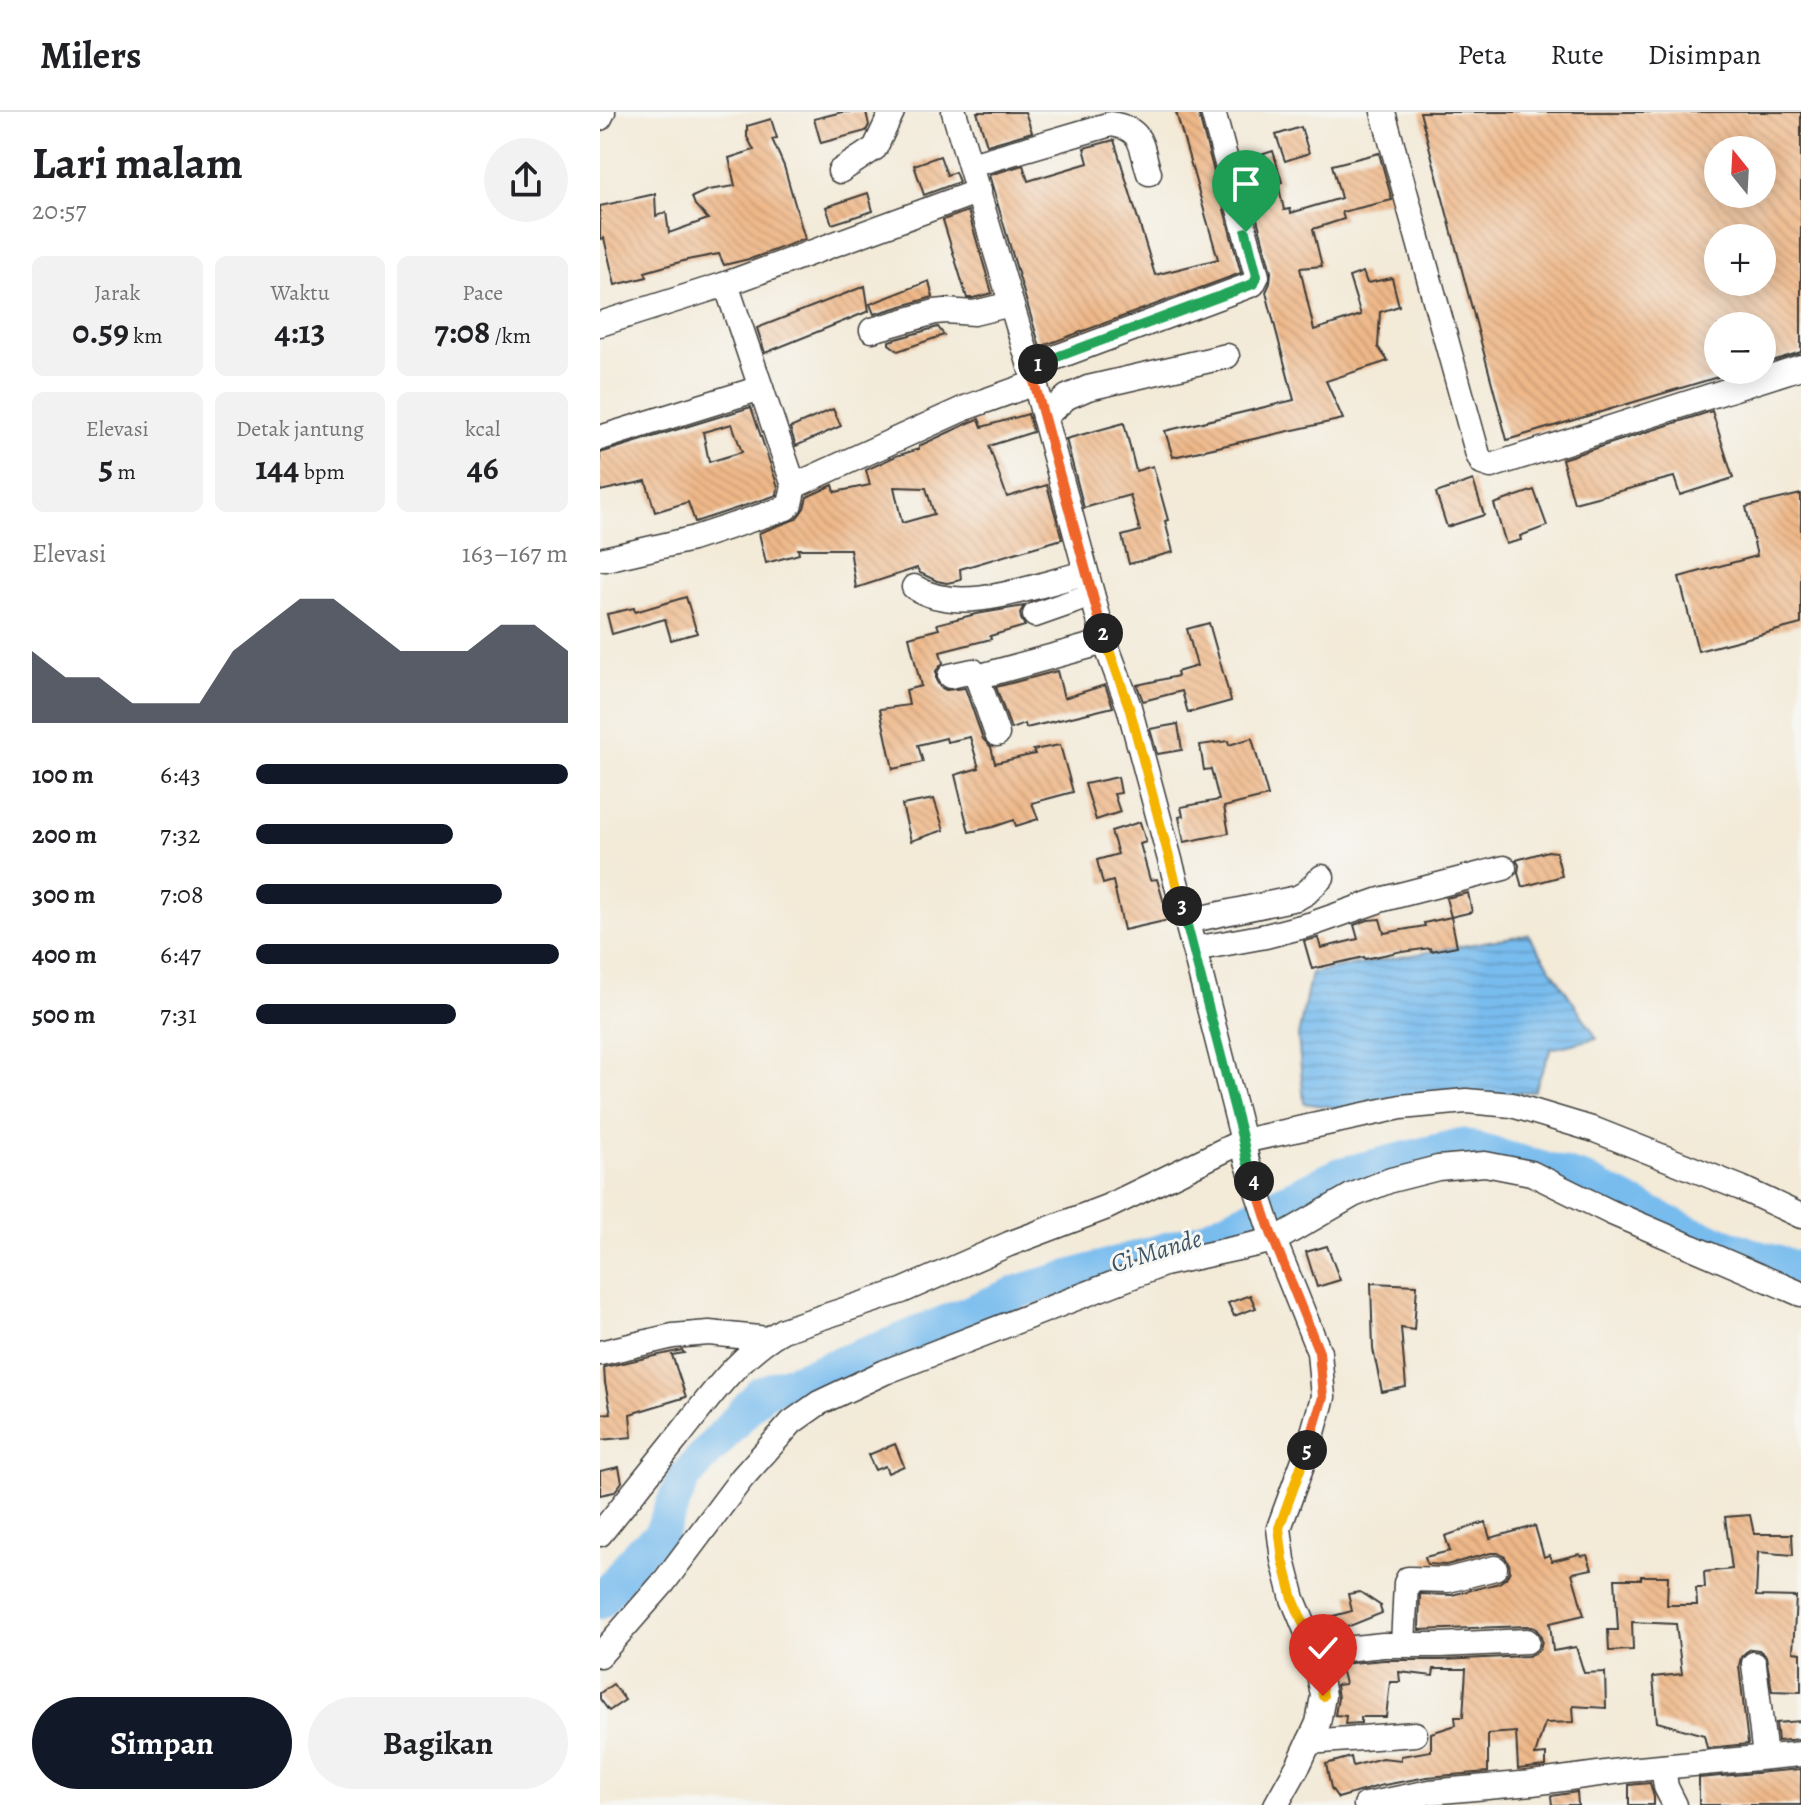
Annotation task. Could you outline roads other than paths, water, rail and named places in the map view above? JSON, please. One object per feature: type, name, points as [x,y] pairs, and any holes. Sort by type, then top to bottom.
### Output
[{"type":"street","points":[[600,118],[603,112]]},
{"type":"street","points":[[840,171],[875,148],[892,112]]},
{"type":"street","points":[[954,112],[1044,417],[1105,642],[1129,707],[1245,1151],[1273,1236],[1314,1340],[1321,1368],[1323,1397],[1279,1528],[1293,1599],[1315,1652],[1323,1696],[1318,1723],[1276,1805]]},
{"type":"street","points":[[794,486],[1032,375],[1253,284],[1256,280],[1246,232],[1213,112]]},
{"type":"street","points":[[1383,112],[1482,463],[1491,466],[1801,367]]},
{"type":"street","points":[[971,165],[1110,118],[1136,133],[1149,173]]},
{"type":"street","points":[[600,324],[726,284],[979,191]]},
{"type":"street","points":[[605,559],[692,539],[786,508],[790,504],[794,486],[726,284]]},
{"type":"street","points":[[872,330],[935,312],[974,313],[1011,304]]},
{"type":"street","points":[[1044,417],[1067,397],[1088,388],[1227,356]]},
{"type":"street","points":[[600,438],[761,388]]},
{"type":"street","points":[[914,587],[926,595],[962,599],[1089,584]]},
{"type":"street","points":[[1035,615],[1089,584]]},
{"type":"street","points":[[977,677],[1105,642]]},
{"type":"street","points":[[950,676],[973,671],[997,734]]},
{"type":"street","points":[[1194,949],[1312,924],[1380,900],[1504,868]]},
{"type":"street","points":[[1187,921],[1297,898],[1322,877]]},
{"type":"street","points":[[600,1534],[709,1398],[736,1368],[768,1339],[783,1330],[902,1291],[1009,1244],[1245,1151],[1401,1107],[1466,1101],[1512,1105],[1595,1130],[1741,1188],[1801,1216]]},
{"type":"street","points":[[600,1655],[664,1582],[742,1478],[792,1422],[819,1403],[885,1372],[1164,1264],[1273,1236],[1353,1195],[1391,1180],[1438,1168],[1485,1164],[1531,1173],[1610,1212],[1801,1294]]},
{"type":"street","points":[[600,1353],[673,1336],[709,1333],[768,1339]]},
{"type":"street","points":[[1403,1645],[1408,1579],[1448,1580],[1495,1568]]},
{"type":"street","points":[[1315,1652],[1383,1645],[1527,1641]]},
{"type":"street","points":[[1754,1664],[1765,1757]]},
{"type":"street","points":[[1309,1742],[1415,1734]]},
{"type":"street","points":[[1369,1805],[1430,1792],[1534,1794],[1663,1767],[1801,1754]]},
{"type":"street","points":[[1663,1767],[1666,1787],[1675,1805]]},
{"type":"water","points":[[1528,934],[1597,1038],[1551,1049],[1534,1091],[1339,1108],[1304,1103],[1298,1036],[1311,973]]},
{"type":"waterway","name":"Ci Mande","points":[[600,1602],[640,1551],[659,1537],[684,1478],[761,1393],[1021,1291],[1204,1238],[1341,1174],[1461,1145],[1583,1180],[1684,1230],[1801,1269]]}]
